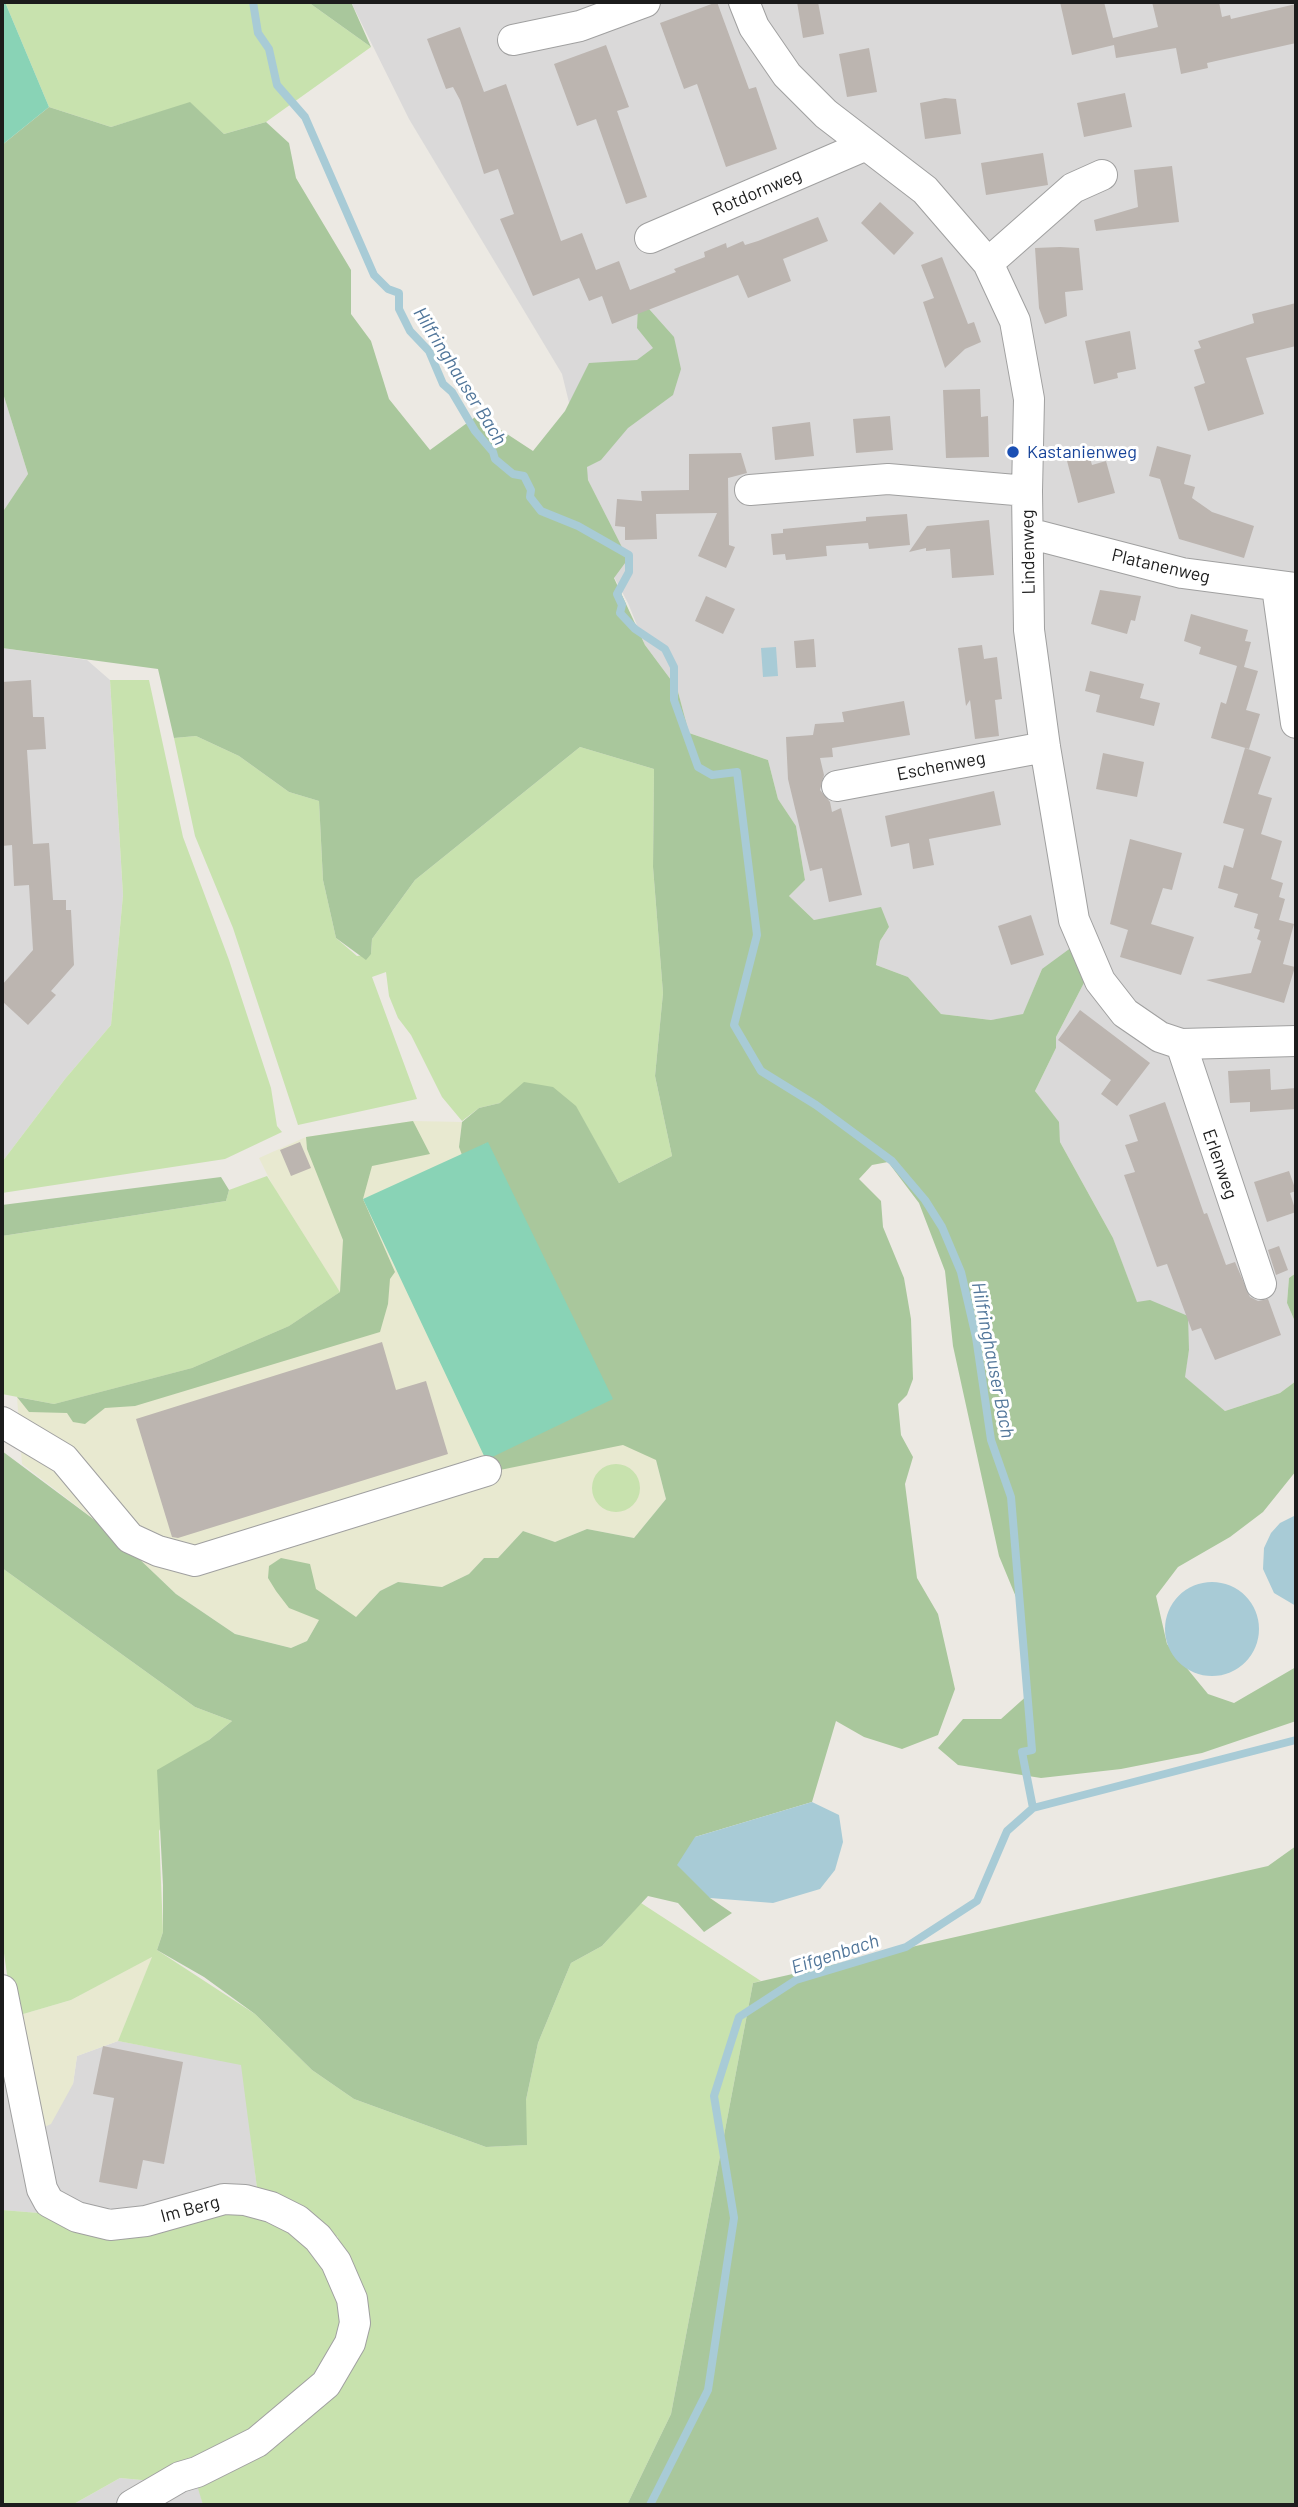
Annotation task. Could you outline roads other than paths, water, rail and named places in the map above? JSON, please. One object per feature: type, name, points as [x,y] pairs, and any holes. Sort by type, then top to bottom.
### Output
[{"type":"street","points":[[513,40],[580,26],[645,2]]},
{"type":"street","name":"Lindenweg","points":[[744,2],[754,27],[787,75],[826,114],[864,146],[925,190],[988,263],[1015,321],[1029,399],[1027,491],[1030,630],[1045,747],[1074,920],[1101,981],[1125,1013],[1160,1037],[1181,1044],[1296,1041]]},
{"type":"street","name":"Rotdornweg","points":[[650,238],[864,146]]},
{"type":"street","points":[[988,263],[1073,188],[1102,175]]},
{"type":"street","points":[[750,490],[888,479],[1027,491]]},
{"type":"street","name":"Platanenweg","points":[[1028,533],[1182,573],[1287,588]]},
{"type":"street","points":[[1287,588],[1296,723]]},
{"type":"street","name":"Eschenweg","points":[[837,786],[1045,747]]},
{"type":"street","name":"Erlenweg","points":[[1181,1044],[1261,1284]]},
{"type":"street","points":[[2,1422],[64,1459],[130,1538],[158,1551],[195,1561],[486,1471]]},
{"type":"street","name":"Im Berg","points":[[2,1990],[42,2189],[50,2202],[77,2217],[110,2225],[146,2221],[224,2199],[245,2200],[271,2207],[297,2220],[318,2238],[336,2262],[352,2299],[355,2323],[350,2343],[326,2384],[257,2442],[197,2472],[180,2477],[132,2505]]},
{"type":"water","points":[[776,647],[778,676],[763,677],[761,648]]},
{"type":"water","points":[[1296,1515],[1296,1606],[1274,1593],[1263,1569],[1264,1548],[1271,1533],[1280,1523]]},
{"type":"water","points":[[1212,1582],[1230,1586],[1245,1596],[1255,1611],[1259,1629],[1255,1647],[1245,1662],[1230,1672],[1212,1676],[1194,1672],[1179,1662],[1169,1647],[1165,1629],[1169,1611],[1179,1596],[1194,1586]]},
{"type":"water","points":[[812,1802],[839,1815],[843,1842],[835,1870],[820,1889],[773,1903],[710,1898],[677,1865],[695,1837]]},
{"type":"waterway","name":"Hilfringhauser Bach","points":[[253,2],[258,33],[269,49],[277,85],[305,117],[374,275],[388,289],[399,293],[399,309],[410,331],[429,351],[443,384],[452,392],[495,459],[513,474],[524,476],[531,490],[530,497],[541,511],[578,526],[629,555],[629,572],[617,594],[622,605],[620,613],[635,629],[665,649],[674,667],[674,700],[698,767],[712,775],[737,772],[757,935],[734,1025],[761,1071],[816,1105],[892,1161],[925,1200],[942,1227],[961,1272],[976,1337],[991,1440],[1011,1497],[1032,1750],[1022,1752],[1033,1808]]},
{"type":"waterway","name":"Eifgenbach","points":[[650,2505],[708,2390],[734,2218],[714,2096],[739,2017],[796,1980],[906,1947],[977,1901],[1007,1831],[1033,1808],[1296,1740]]},
{"type":"place","name":"Kastanienweg","points":[[1013,452]]}]
